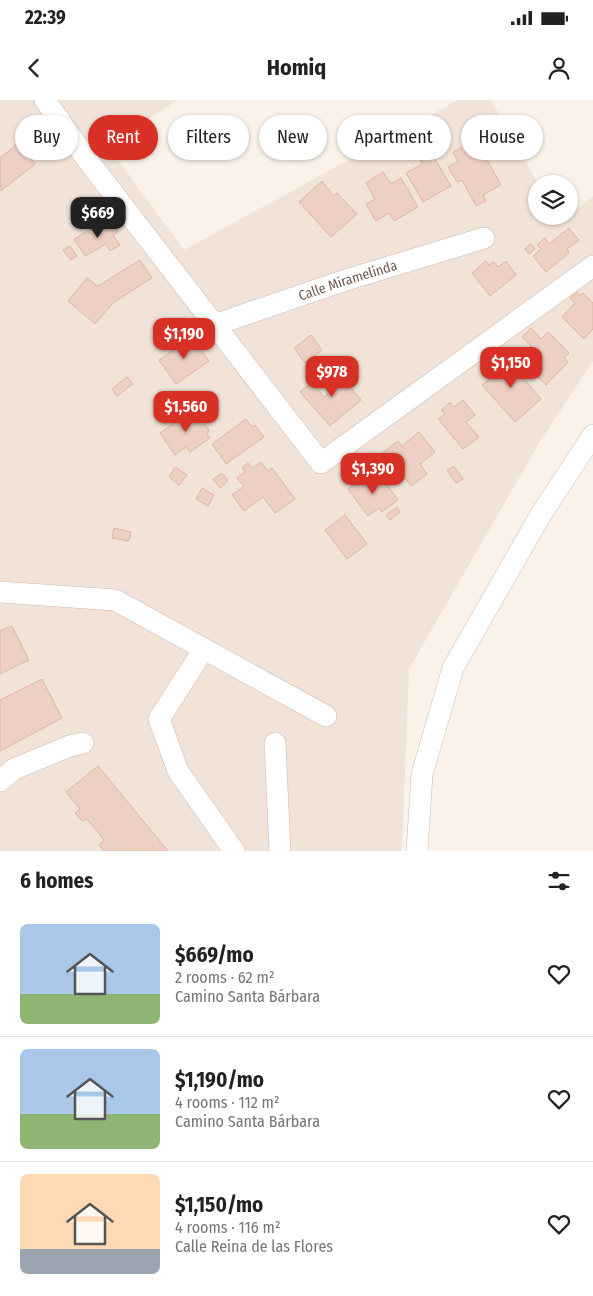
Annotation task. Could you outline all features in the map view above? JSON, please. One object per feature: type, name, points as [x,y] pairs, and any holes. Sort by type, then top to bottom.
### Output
[{"type":"street","points":[[45,100],[89,162],[321,463],[593,266]]},
{"type":"street","name":"Calle Miramelinda","points":[[214,325],[346,280],[484,238]]},
{"type":"street","points":[[416,851],[422,774],[453,668],[540,516],[593,435]]},
{"type":"street","points":[[0,592],[115,600],[326,716]]},
{"type":"street","points":[[204,649],[159,719],[178,771],[234,851]]},
{"type":"street","points":[[0,781],[14,769],[70,746],[83,743]]},
{"type":"street","points":[[274,743],[280,851]]},
{"type":"shaded area","points":[[0,100],[178,100],[154,115],[88,115],[88,160],[118,160],[184,250],[348,160],[451,160],[451,115],[431,115],[458,100],[491,100],[499,115],[461,115],[461,160],[525,160],[533,175],[528,175],[528,225],[578,225],[578,208],[593,196],[593,361],[538,445],[409,669],[402,851],[0,851]]},
{"type":"building","points":[[15,146],[15,160],[32,160],[35,164],[1,191],[0,158]]},
{"type":"building","points":[[461,148],[461,160],[487,160],[501,185],[483,195],[486,201],[476,206],[462,180],[457,182],[448,167],[458,161],[453,152]]},
{"type":"building","points":[[436,160],[451,186],[423,202],[406,173],[422,164],[420,161]]},
{"type":"building","points":[[383,172],[391,184],[401,178],[418,207],[394,221],[389,213],[376,221],[366,204],[375,199],[366,183]]},
{"type":"building","points":[[322,181],[334,196],[337,193],[357,214],[331,237],[299,202]]},
{"type":"building","points":[[104,222],[107,227],[113,224],[118,232],[113,235],[120,245],[110,251],[106,244],[85,256],[74,239]]},
{"type":"building","points":[[569,228],[579,240],[567,249],[569,253],[546,272],[533,256],[541,249],[537,245],[545,238],[549,244]]},
{"type":"building","points":[[531,244],[535,249],[529,254],[525,249]]},
{"type":"building","points":[[70,246],[77,256],[71,260],[63,250]]},
{"type":"building","points":[[140,260],[152,278],[114,302],[95,324],[68,301],[87,278],[98,286]]},
{"type":"building","points":[[486,261],[489,265],[494,262],[498,267],[506,261],[516,275],[490,296],[472,273]]},
{"type":"building","points":[[577,292],[579,296],[583,293],[593,303],[593,329],[584,339],[562,317],[575,303],[570,298]]},
{"type":"building","points":[[531,328],[541,339],[548,332],[569,353],[564,358],[568,362],[546,385],[528,367],[534,361],[525,352],[531,346],[522,337]]},
{"type":"building","points":[[311,335],[322,350],[305,363],[294,348]]},
{"type":"building","points":[[192,337],[209,361],[176,384],[159,360]]},
{"type":"building","points":[[510,353],[524,367],[518,372],[541,399],[515,422],[482,385],[493,376],[490,373],[495,368],[499,371],[503,368],[499,363]]},
{"type":"building","points":[[334,368],[361,400],[330,426],[300,392],[312,382],[324,397],[331,392],[321,379]]},
{"type":"building","points":[[127,377],[133,384],[117,396],[112,389]]},
{"type":"building","points":[[463,400],[475,415],[466,422],[479,437],[463,449],[438,419],[445,414],[441,410],[450,402],[454,407]]},
{"type":"building","points":[[194,409],[209,430],[207,434],[210,438],[190,452],[186,447],[175,455],[160,433]]},
{"type":"building","points":[[246,419],[252,427],[255,425],[264,437],[226,464],[212,444]]},
{"type":"building","points":[[419,432],[435,452],[420,464],[427,474],[411,486],[396,467],[401,463],[397,458],[389,464],[381,454],[398,441],[402,446]]},
{"type":"building","points":[[261,462],[268,471],[272,468],[295,499],[275,513],[263,497],[244,511],[232,495],[244,486],[237,478],[245,472],[242,468],[248,463],[252,468]]},
{"type":"building","points":[[454,466],[463,479],[456,483],[447,470]]},
{"type":"building","points":[[175,467],[187,475],[179,485],[169,477]]},
{"type":"building","points":[[222,473],[228,481],[220,488],[213,479]]},
{"type":"building","points":[[379,474],[398,500],[382,512],[379,508],[368,516],[348,489],[362,479],[365,483]]},
{"type":"building","points":[[202,488],[214,495],[208,506],[196,499]]},
{"type":"building","points":[[397,507],[400,512],[390,520],[386,515]]},
{"type":"building","points":[[345,515],[367,544],[347,559],[325,530]]},
{"type":"building","points":[[114,528],[131,532],[129,541],[112,538]]},
{"type":"building","points":[[12,626],[29,660],[0,674],[0,631]]},
{"type":"building","points":[[42,679],[62,718],[0,751],[0,700]]},
{"type":"building","points":[[98,766],[168,851],[104,851],[99,845],[104,840],[87,819],[82,821],[75,813],[80,809],[66,792]]}]
